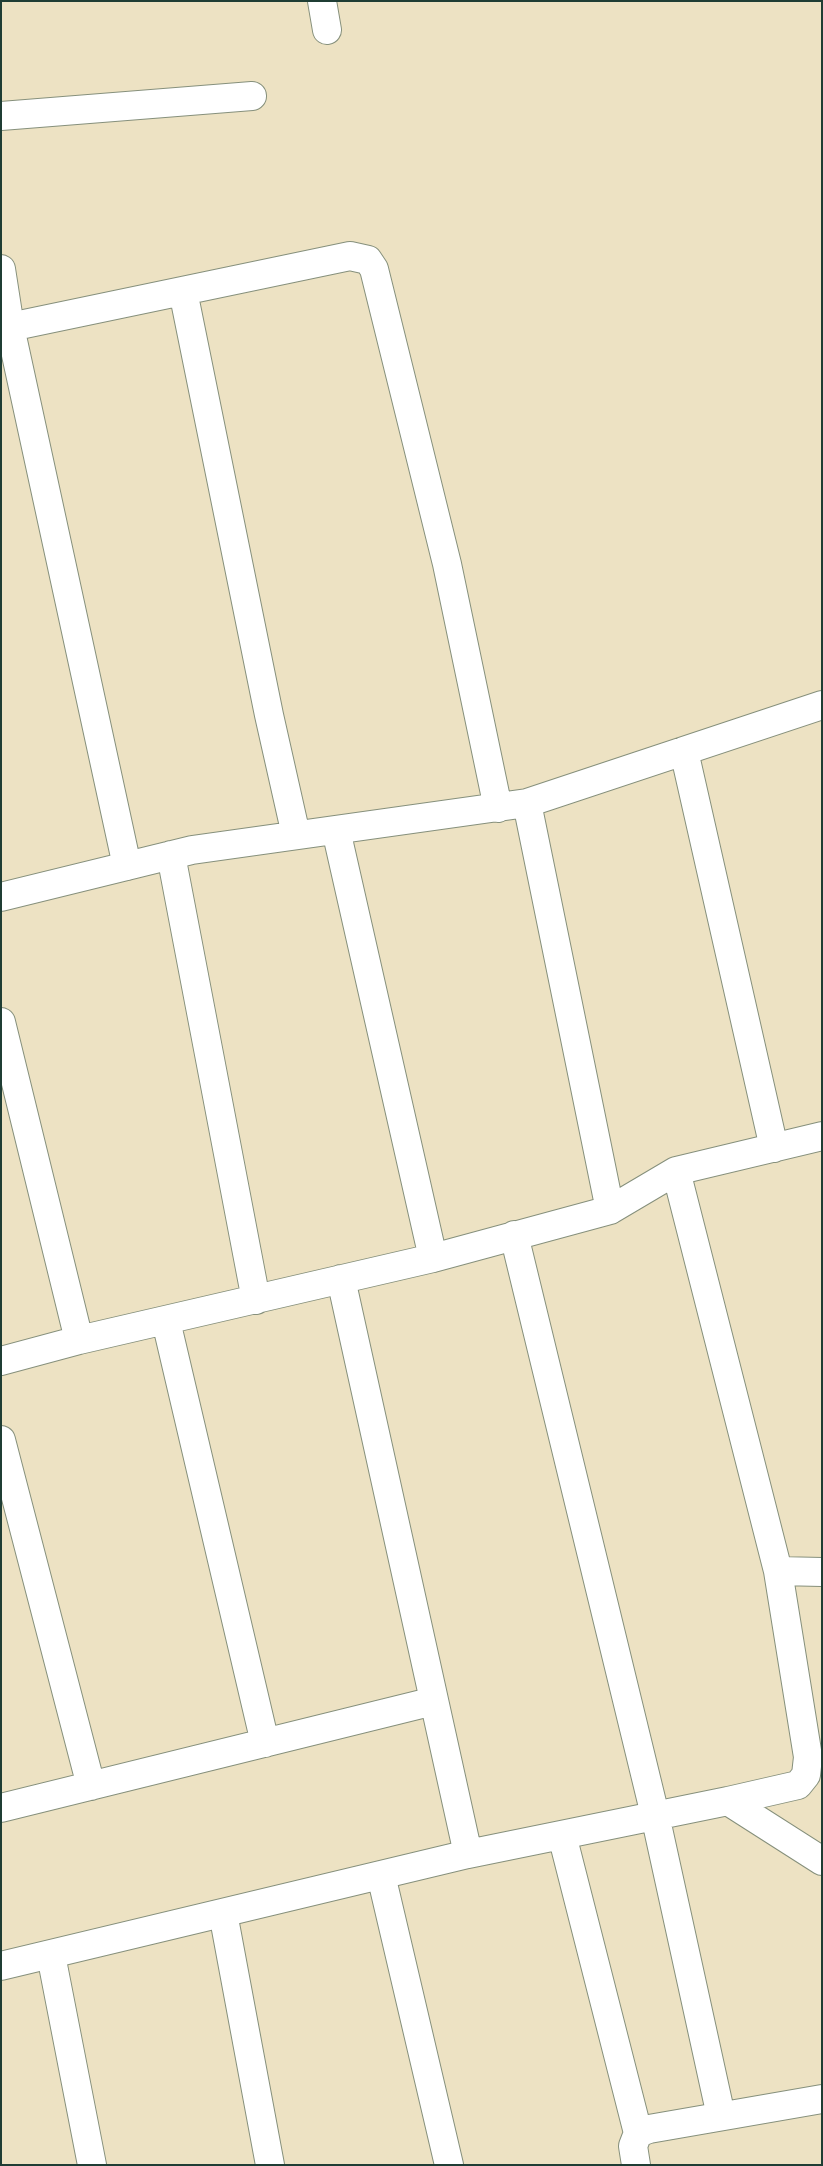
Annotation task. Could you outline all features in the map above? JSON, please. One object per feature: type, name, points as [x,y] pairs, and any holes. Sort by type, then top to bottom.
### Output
[{"type":"street","points":[[322,1],[327,30]]},
{"type":"street","points":[[1,116],[252,96]]},
{"type":"street","points":[[10,327],[350,256],[368,260],[374,269],[447,564],[498,808]]},
{"type":"street","points":[[1,269],[10,327],[127,866]]},
{"type":"street","points":[[183,291],[269,716],[296,835]]},
{"type":"street","points":[[1,897],[192,850],[527,804],[822,705]]},
{"type":"street","points":[[684,751],[774,1148]]},
{"type":"street","points":[[527,804],[610,1210]]},
{"type":"street","points":[[336,830],[433,1258]]},
{"type":"street","points":[[171,855],[256,1300]]},
{"type":"street","points":[[1,1022],[79,1340]]},
{"type":"street","points":[[1,1361],[79,1340],[433,1258],[610,1210],[676,1171],[822,1136]]},
{"type":"street","points":[[1,1966],[468,1854],[728,1801],[798,1784],[806,1775],[813,1734],[778,1571],[676,1171]]},
{"type":"street","points":[[514,1235],[655,1815],[721,2116]]},
{"type":"street","points":[[341,1279],[468,1854]]},
{"type":"street","points":[[166,1321],[265,1743]]},
{"type":"street","points":[[1,1440],[91,1786]]},
{"type":"street","points":[[778,1571],[822,1572]]},
{"type":"street","points":[[1,1808],[434,1701]]},
{"type":"street","points":[[728,1801],[822,1861]]},
{"type":"street","points":[[562,1835],[638,2133],[633,2146],[636,2165]]},
{"type":"street","points":[[381,1875],[449,2165]]},
{"type":"street","points":[[223,1913],[270,2165]]},
{"type":"street","points":[[51,1955],[92,2165]]},
{"type":"street","points":[[638,2133],[649,2129],[822,2099]]}]
